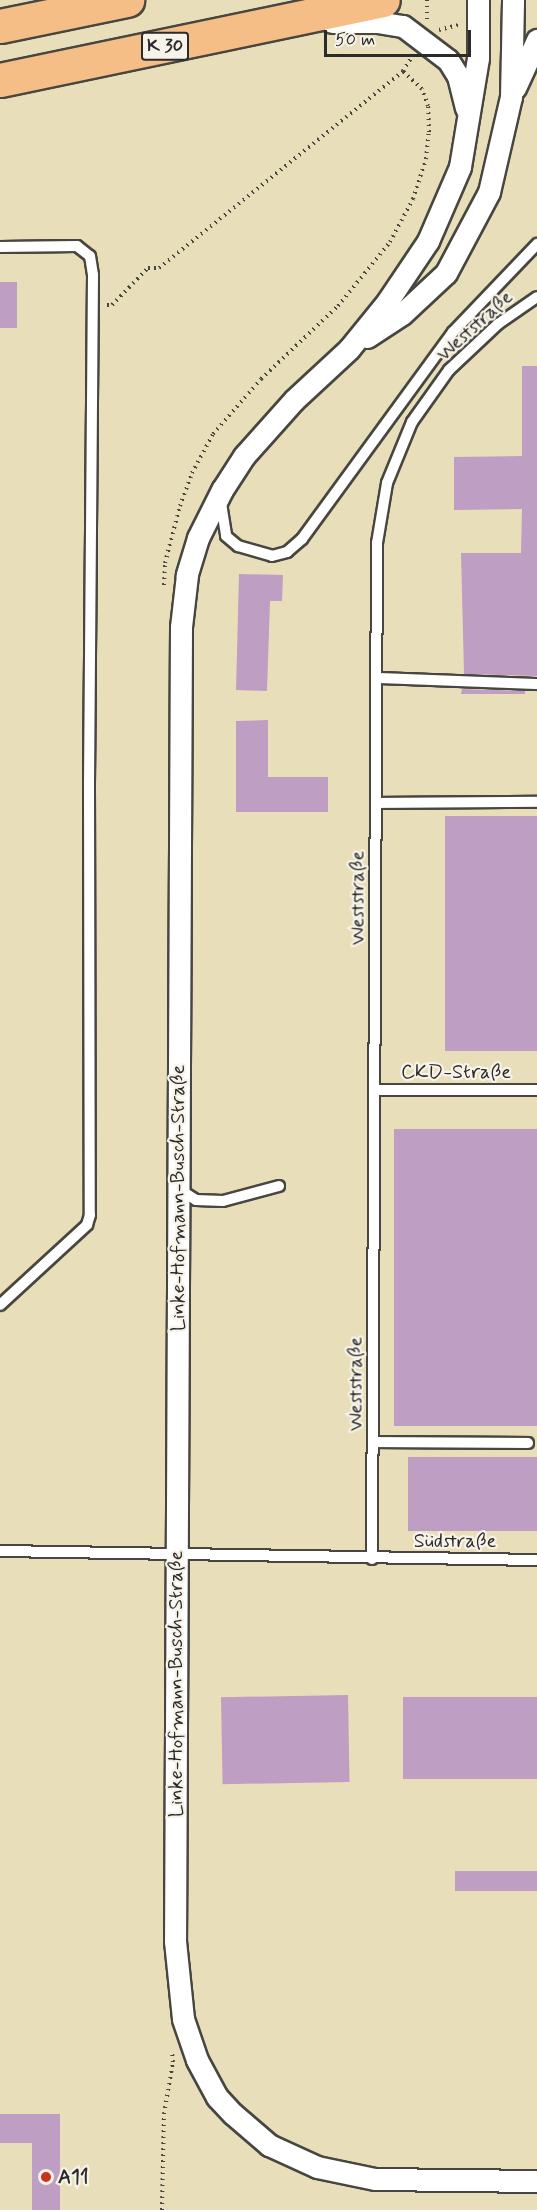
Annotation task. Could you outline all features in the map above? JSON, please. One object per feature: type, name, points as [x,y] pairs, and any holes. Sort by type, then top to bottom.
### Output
[{"type":"main road","points":[[0,26],[127,0]]},
{"type":"main road","name":"K 30","points":[[0,80],[382,0]]},
{"type":"street","name":"Linke-Hofmann-Busch-Straße","points":[[478,0],[478,58],[460,167],[428,241],[387,302],[349,349],[294,400],[244,456],[222,490],[198,538],[186,575],[181,627],[176,1552],[178,1773],[175,1941],[183,2019],[197,2060],[217,2097],[233,2115],[268,2145],[317,2167],[375,2179],[537,2181]]},
{"type":"street","name":"Linke-Hofmann-Busch-Straße","points":[[349,349],[402,314],[446,273],[489,192],[511,97],[513,0]]},
{"type":"street","points":[[284,21],[377,22],[403,26],[448,60],[458,76],[469,121]]},
{"type":"street","points":[[511,97],[537,40]]},
{"type":"lane","points":[[222,490],[221,515],[226,536],[238,546],[272,556],[287,552],[302,539],[453,332],[537,244]]},
{"type":"lane","points":[[0,247],[77,246],[90,256],[93,306],[89,784],[90,1215],[87,1225],[0,1305]]},
{"type":"lane","name":"Weststraße","points":[[372,1558],[377,543],[387,483],[412,422],[449,370],[498,324],[537,297]]},
{"type":"lane","points":[[378,678],[537,684]]},
{"type":"lane","points":[[376,803],[537,802]]},
{"type":"lane","name":"CKD-Straße","points":[[375,1090],[537,1090]]},
{"type":"lane","points":[[177,1188],[196,1200],[223,1201],[279,1186]]},
{"type":"lane","points":[[374,1442],[528,1443]]},
{"type":"lane","name":"Südstraße","points":[[0,1551],[176,1552],[537,1560]]},
{"type":"path","points":[[93,306],[112,305],[148,268],[159,268],[403,71],[422,40]]},
{"type":"path","points":[[163,595],[165,563],[180,506],[192,473],[213,434],[261,379],[338,306],[390,242],[413,199],[426,159],[428,106],[422,89],[403,71]]},
{"type":"path","points":[[162,2210],[164,2114],[173,2062]]},
{"type":"building","points":[[0,282],[17,282],[17,328],[0,328]]},
{"type":"building","points":[[522,366],[537,366],[537,676],[464,674],[461,553],[521,553],[522,509],[454,510],[454,457],[522,456]]},
{"type":"building","points":[[239,574],[283,575],[282,601],[270,601],[267,691],[236,690]]},
{"type":"building","points":[[462,689],[525,691],[525,694],[461,694]]},
{"type":"building","points":[[268,720],[268,777],[328,777],[328,812],[236,812],[236,721]]},
{"type":"building","points":[[445,816],[537,816],[537,1051],[445,1051]]},
{"type":"building","points":[[394,1129],[537,1129],[537,1426],[394,1426]]},
{"type":"building","points":[[408,1457],[537,1457],[537,1531],[408,1531]]},
{"type":"building","points":[[348,1695],[350,1782],[223,1784],[221,1697]]},
{"type":"building","points":[[403,1697],[537,1697],[537,1779],[403,1779]]},
{"type":"building","points":[[455,1871],[537,1871],[537,1891],[455,1891]]},
{"type":"building","name":"A11","points":[[0,2114],[60,2114],[60,2210],[32,2210],[32,2143],[0,2143]]},
{"type":"place","name":"A11","points":[[46,2177]]}]
